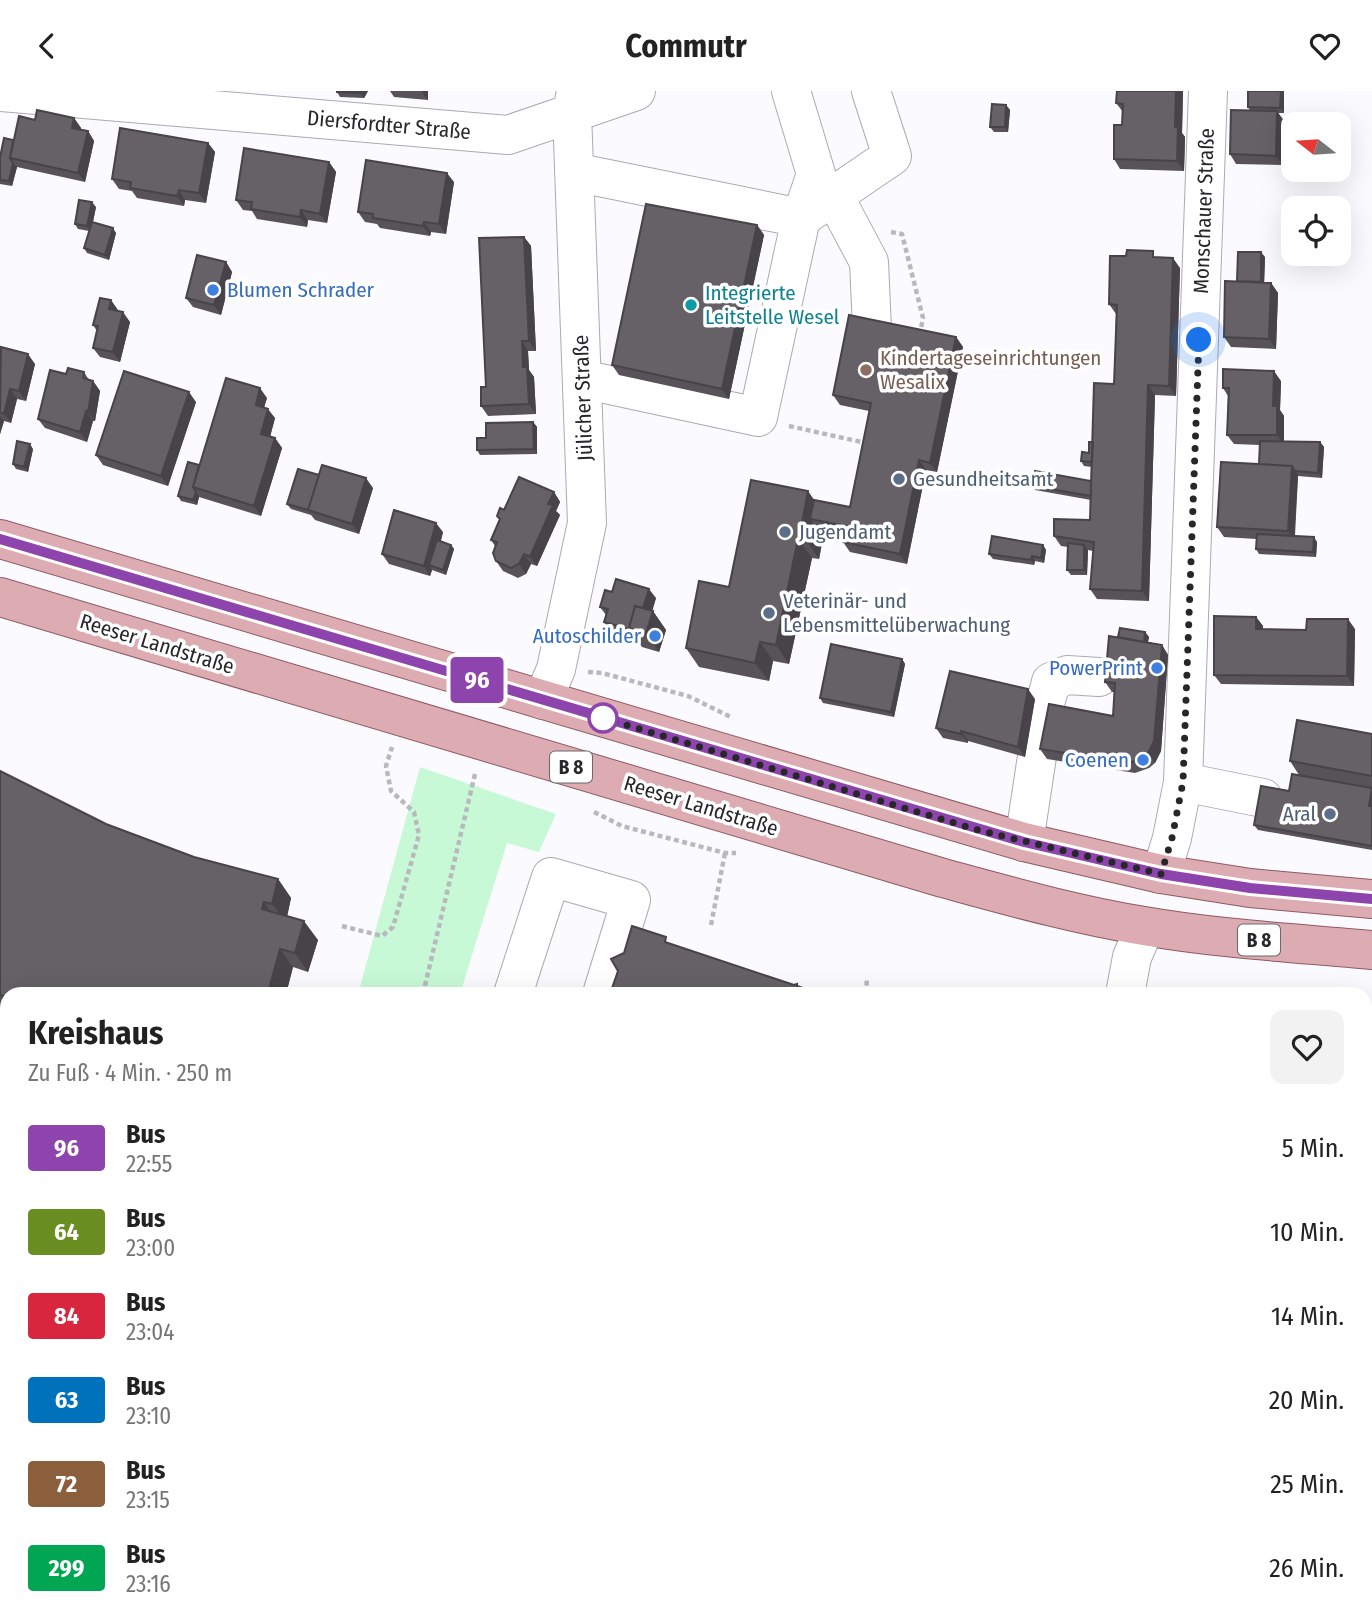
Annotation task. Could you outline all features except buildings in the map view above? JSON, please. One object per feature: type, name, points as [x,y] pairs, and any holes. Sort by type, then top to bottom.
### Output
[{"type":"main road","points":[[0,538],[1024,842],[1161,874],[1250,888],[1372,899]]},
{"type":"main road","name":"Reeser Landstraße","points":[[0,597],[943,878],[1073,913],[1145,927],[1372,950]]},
{"type":"main road","points":[[1145,927],[1161,874]]},
{"type":"street","name":"Diersfordter Straße","points":[[0,92],[134,97],[508,135],[574,102],[636,91]]},
{"type":"street","points":[[582,379],[758,417],[801,218],[816,174],[791,91]]},
{"type":"street","points":[[574,172],[801,218],[892,156],[871,91]]},
{"type":"street","name":"Monschauer Straße","points":[[1161,874],[1172,838],[1183,782],[1208,91]]},
{"type":"street","name":"Jülicher Straße","points":[[543,700],[555,669],[587,523],[574,172],[574,102]]},
{"type":"street","points":[[834,195],[869,261],[872,328]]},
{"type":"street","points":[[1024,842],[1045,704],[1052,683],[1067,675],[1099,677]]},
{"type":"street","points":[[1183,782],[1263,797]]},
{"type":"street","points":[[515,987],[551,877],[631,900],[604,987]]},
{"type":"street","points":[[1126,987],[1132,957],[1145,927]]},
{"type":"path","points":[[758,417],[871,444]]},
{"type":"path","points":[[342,926],[382,936],[393,927],[419,835],[414,813],[391,791],[386,766],[393,743]]},
{"type":"path","points":[[425,987],[477,767]]},
{"type":"path","points":[[711,925],[725,853]]},
{"type":"path","points":[[866,987],[867,978]]},
{"type":"green space","points":[[420,767],[556,814],[539,852],[507,843],[462,987],[360,987]]},
{"type":"bus line","name":"96","points":[[0,539],[978,830],[1161,874],[1250,888],[1372,899]]},
{"type":"place","name":"Blumen Schrader","points":[[213,290]]},
{"type":"place","name":"Integrierte Leitstelle Wesel","points":[[691,305]]},
{"type":"place","name":"Kindertageseinrichtungen Wesalix","points":[[866,370]]},
{"type":"place","name":"Gesundheitsamt","points":[[899,479]]},
{"type":"place","name":"Jugendamt","points":[[785,532]]},
{"type":"place","name":"Veterinär- und Lebensmittelüberwachung","points":[[769,613]]},
{"type":"place","name":"Autoschilder","points":[[655,636]]},
{"type":"place","name":"PowerPrint","points":[[1157,668]]},
{"type":"place","name":"Coenen","points":[[1143,760]]},
{"type":"place","name":"Aral","points":[[1330,814]]},
{"type":"route","points":[[603,718],[601,717],[978,830],[1161,874],[1172,838],[1183,782],[1199,340]]}]
